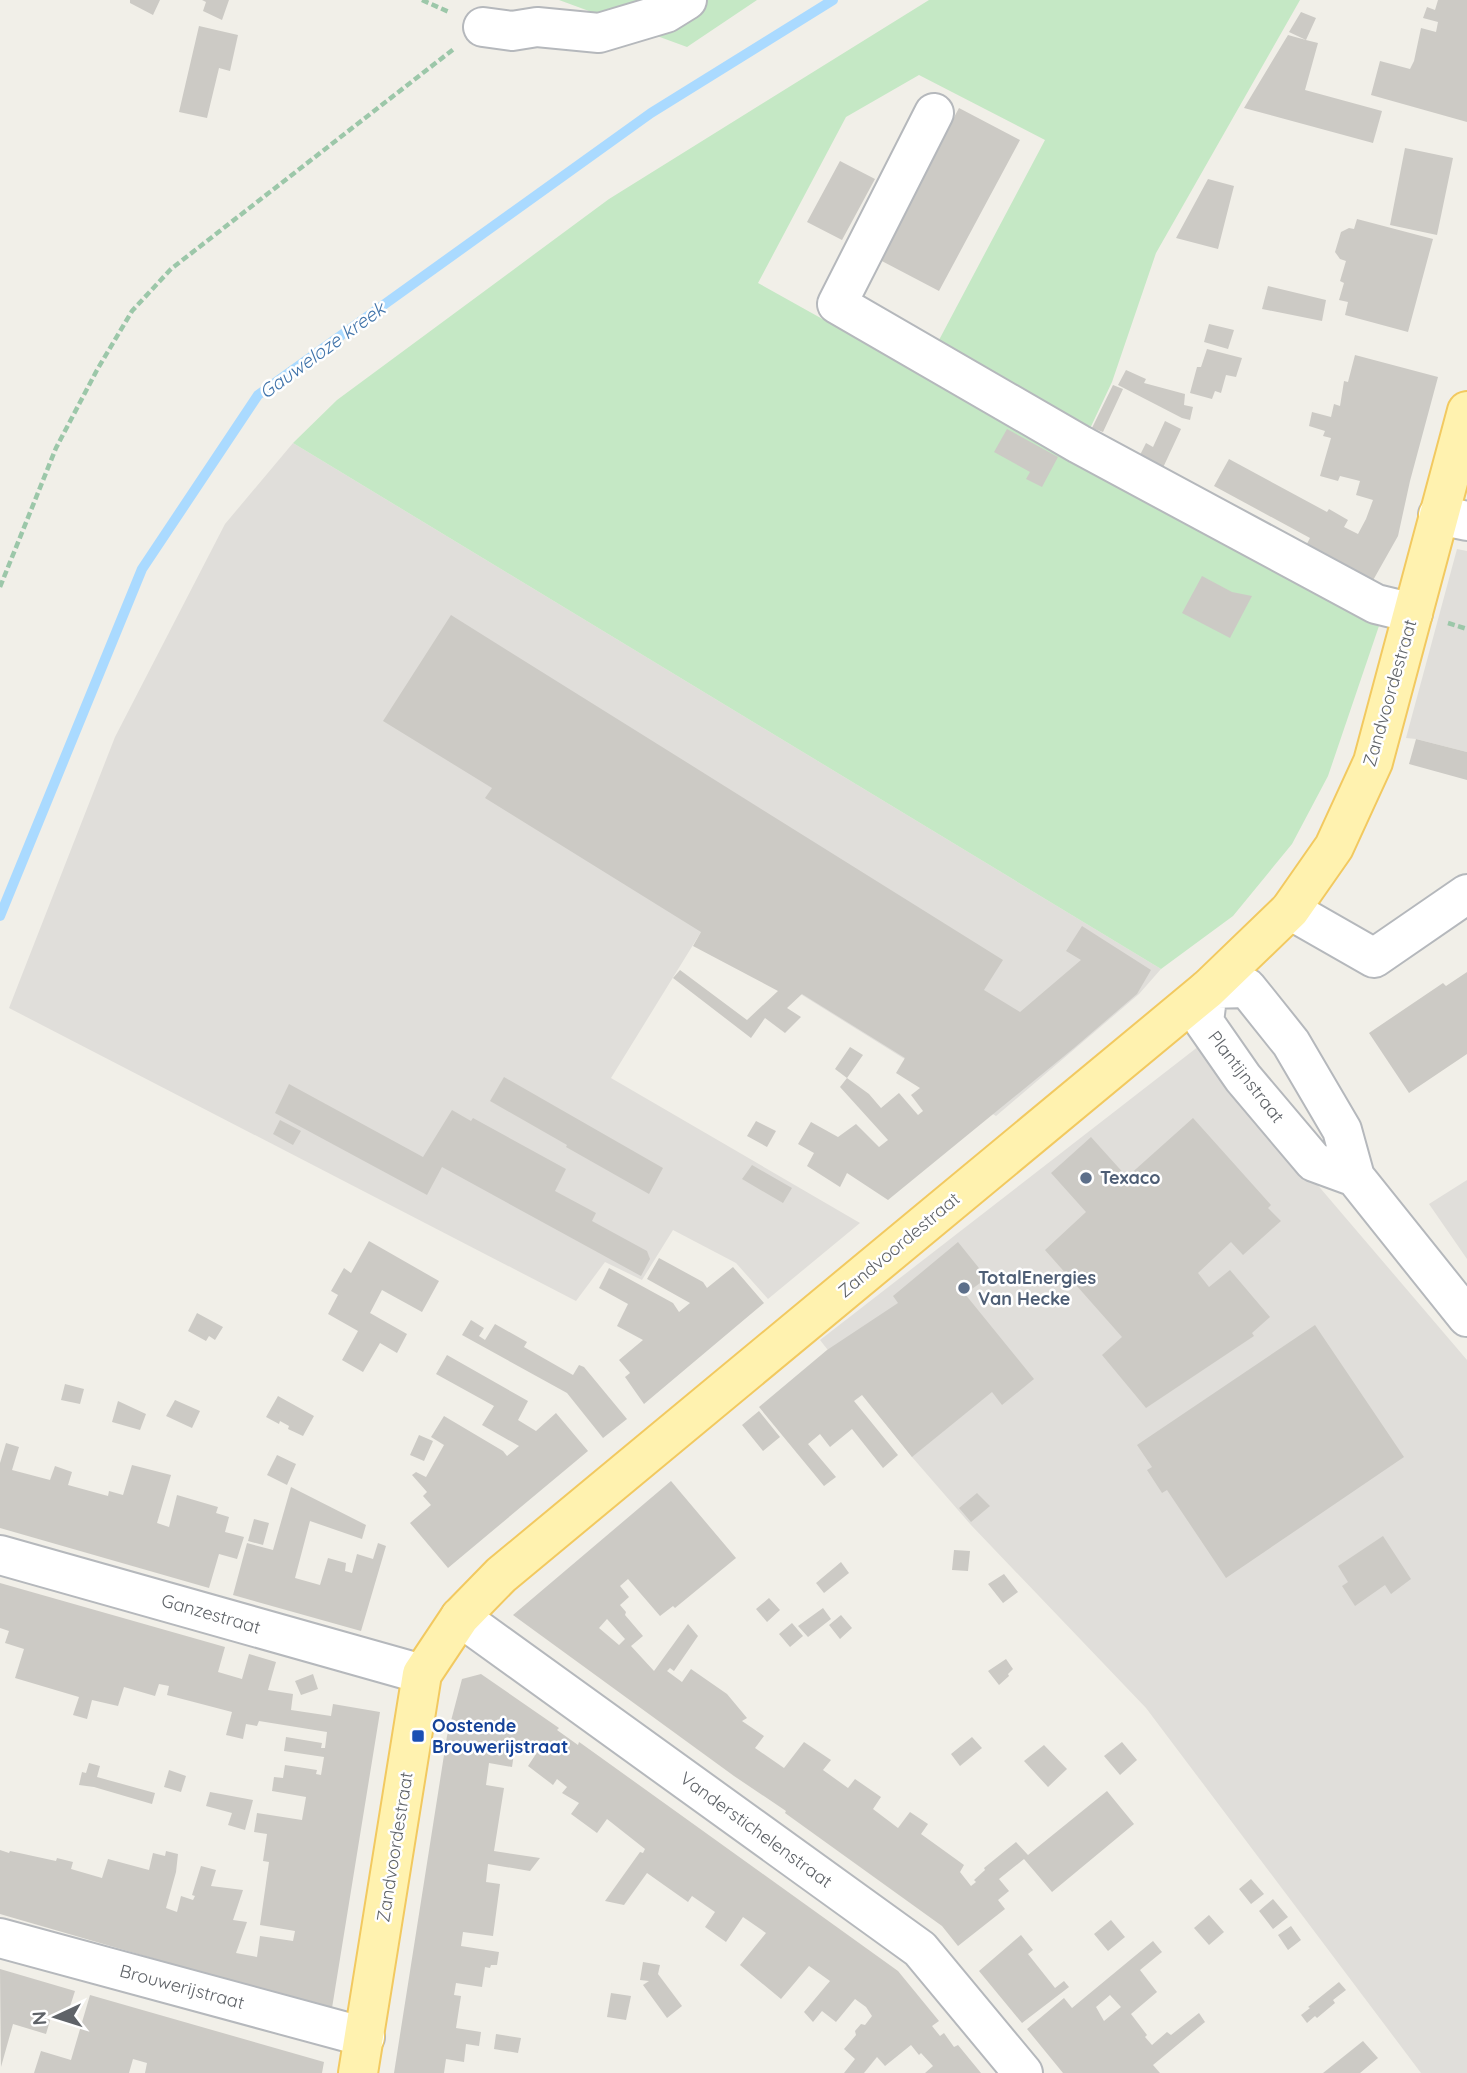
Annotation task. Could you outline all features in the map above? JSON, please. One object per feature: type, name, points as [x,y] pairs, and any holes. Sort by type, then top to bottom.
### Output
[{"type":"main road","name":"Zandvoordestraat","points":[[361,2055],[422,1674],[460,1617],[500,1575],[1208,989],[1290,910],[1334,847],[1373,762],[1413,613],[1453,518],[1467,411]]},
{"type":"street","points":[[483,27],[512,31],[537,27],[599,33],[666,13],[687,0]]},
{"type":"street","points":[[934,113],[837,304],[1079,444],[1364,598],[1376,604],[1413,613]]},
{"type":"street","points":[[1290,910],[1374,958],[1467,894]]},
{"type":"street","points":[[1208,989],[1247,988],[1291,1043],[1342,1130],[1355,1177],[1467,1317]]},
{"type":"street","name":"Plantijnstraat","points":[[1208,989],[1204,1022],[1243,1078],[1314,1162],[1355,1177]]},
{"type":"street","name":"Ganzestraat","points":[[0,1555],[422,1674]]},
{"type":"street","name":"Vanderstichelenstraat","points":[[460,1617],[920,1949],[1023,2073]]},
{"type":"street","name":"Brouwerijstraat","points":[[0,1938],[361,2055]]},
{"type":"path","points":[[0,587],[56,448],[131,311],[171,268],[483,27]]},
{"type":"shaded area","points":[[293,443],[1161,969],[1139,994],[996,1116],[701,932],[611,1078],[860,1223],[768,1299],[736,1263],[673,1230],[642,1280],[605,1262],[576,1301],[9,1008],[115,737],[225,524]]},
{"type":"shaded area","points":[[1457,549],[1467,551],[1467,752],[1406,738]]},
{"type":"shaded area","points":[[1199,1046],[1467,1360],[1467,2073],[1421,2073],[1146,1708],[971,1525],[912,1457],[820,1340]]},
{"type":"shaded area","points":[[1467,1180],[1467,1259],[1429,1204]]},
{"type":"green space","points":[[559,0],[757,0],[687,47]]},
{"type":"green space","points":[[929,0],[1300,0],[1156,253],[1112,382],[1086,437],[1380,623],[1328,776],[1292,844],[1233,916],[1161,969],[293,443],[337,400],[609,199]],"holes":[[[919,75],[1045,140],[921,374],[758,283],[846,117]]]},
{"type":"building","points":[[130,0],[160,0],[153,15],[130,3]]},
{"type":"building","points":[[202,0],[229,0],[222,20],[203,11],[206,2]]},
{"type":"building","points":[[1438,0],[1467,0],[1467,122],[1371,95],[1380,61],[1410,69],[1421,28],[1436,32],[1438,22],[1423,18],[1427,7],[1435,10]]},
{"type":"building","points":[[1301,12],[1316,18],[1306,40],[1289,32]]},
{"type":"building","points":[[199,26],[238,35],[230,71],[219,68],[207,118],[179,112]]},
{"type":"building","points":[[1288,35],[1318,43],[1305,90],[1382,111],[1373,143],[1244,108]]},
{"type":"building","points":[[959,108],[1020,140],[939,291],[878,259]]},
{"type":"building","points":[[1405,148],[1453,158],[1437,235],[1390,225]]},
{"type":"building","points":[[840,161],[875,179],[842,240],[807,222]]},
{"type":"building","points":[[1208,179],[1234,186],[1218,249],[1176,238]]},
{"type":"building","points":[[1357,219],[1433,239],[1408,332],[1345,315],[1348,302],[1339,300],[1344,283],[1340,281],[1346,261],[1340,259],[1335,252],[1341,232],[1354,229]]},
{"type":"building","points":[[1268,286],[1326,300],[1322,321],[1262,309]]},
{"type":"building","points":[[1209,324],[1234,330],[1228,349],[1204,342]]},
{"type":"building","points":[[1207,349],[1242,358],[1236,377],[1226,375],[1221,393],[1215,391],[1212,399],[1190,393],[1197,367],[1201,367]]},
{"type":"building","points":[[1355,355],[1438,377],[1398,536],[1367,591],[1301,555],[1310,538],[1214,486],[1229,459],[1327,512],[1329,509],[1348,520],[1344,527],[1358,534],[1373,500],[1356,495],[1360,481],[1340,476],[1338,481],[1320,476],[1331,438],[1323,436],[1325,431],[1309,426],[1312,412],[1331,417],[1334,404],[1340,406],[1344,381],[1348,382]]},
{"type":"building","points":[[1126,370],[1146,379],[1144,383],[1185,394],[1184,405],[1193,407],[1190,420],[1118,385]]},
{"type":"building","points":[[1113,385],[1123,389],[1103,432],[1092,428]]},
{"type":"building","points":[[1165,421],[1181,429],[1161,472],[1137,461],[1146,443],[1153,447]]},
{"type":"building","points":[[1007,429],[1058,457],[1042,487],[1026,479],[1030,472],[994,452]]},
{"type":"building","points":[[1202,576],[1232,592],[1252,596],[1230,638],[1182,613]]},
{"type":"building","points":[[451,615],[1003,960],[984,990],[1020,1012],[1081,960],[1066,951],[1082,926],[1151,970],[1137,994],[888,1200],[847,1173],[840,1187],[807,1166],[814,1153],[798,1144],[811,1122],[838,1137],[856,1124],[879,1147],[888,1140],[840,1087],[847,1078],[869,1094],[881,1108],[899,1093],[918,1115],[923,1111],[911,1095],[920,1088],[896,1073],[905,1058],[802,994],[787,1008],[801,1017],[785,1033],[765,1018],[751,1038],[673,978],[680,970],[747,1020],[778,991],[693,946],[701,932],[485,798],[492,788],[383,721]]},
{"type":"building","points":[[1416,739],[1467,752],[1467,780],[1409,764]]},
{"type":"building","points":[[1467,972],[1467,1054],[1409,1093],[1369,1033],[1443,983],[1446,986]]},
{"type":"building","points":[[850,1047],[863,1055],[847,1078],[835,1069]]},
{"type":"building","points":[[504,1077],[663,1168],[649,1194],[490,1101]]},
{"type":"building","points":[[289,1084],[423,1157],[452,1110],[471,1121],[473,1118],[566,1169],[555,1191],[596,1213],[592,1221],[647,1251],[650,1259],[641,1276],[442,1167],[427,1195],[275,1113]]},
{"type":"building","points":[[1193,1118],[1271,1205],[1268,1208],[1281,1221],[1243,1255],[1231,1242],[1198,1273],[1209,1287],[1230,1270],[1270,1317],[1252,1333],[1254,1336],[1146,1408],[1102,1355],[1122,1337],[1045,1250],[1086,1212],[1051,1173],[1091,1137],[1127,1177]]},
{"type":"building","points":[[280,1120],[301,1131],[293,1145],[273,1134]]},
{"type":"building","points":[[756,1121],[776,1131],[767,1147],[747,1136]]},
{"type":"building","points":[[752,1165],[792,1188],[783,1203],[742,1179]]},
{"type":"building","points":[[369,1241],[439,1281],[422,1312],[382,1290],[370,1313],[407,1334],[397,1353],[380,1343],[363,1372],[342,1360],[358,1331],[328,1314],[338,1295],[331,1291],[344,1268],[351,1273]]},
{"type":"building","points":[[958,1242],[987,1278],[965,1294],[1034,1379],[1002,1405],[992,1392],[912,1457],[862,1395],[854,1401],[898,1455],[883,1468],[852,1429],[830,1447],[820,1434],[808,1444],[836,1477],[824,1486],[759,1407],[827,1350],[898,1303],[893,1296]]},
{"type":"building","points":[[659,1258],[703,1282],[707,1288],[733,1267],[764,1303],[644,1404],[625,1377],[630,1373],[619,1360],[643,1340],[617,1326],[628,1304],[599,1288],[609,1268],[673,1303],[679,1312],[690,1303],[647,1279]]},
{"type":"building","points":[[197,1313],[223,1327],[215,1340],[209,1336],[206,1341],[188,1331]]},
{"type":"building","points":[[471,1320],[484,1328],[479,1336],[485,1340],[495,1324],[527,1342],[524,1347],[573,1375],[579,1365],[584,1367],[627,1419],[603,1438],[567,1393],[462,1335]]},
{"type":"building","points":[[1315,1325],[1404,1457],[1226,1578],[1167,1490],[1162,1493],[1147,1470],[1152,1467],[1137,1445]]},
{"type":"building","points":[[447,1355],[528,1401],[518,1420],[536,1431],[556,1413],[588,1451],[448,1568],[410,1523],[431,1505],[423,1496],[427,1492],[412,1475],[416,1472],[426,1477],[444,1445],[431,1437],[444,1416],[507,1456],[519,1446],[482,1425],[494,1406],[436,1374]]},
{"type":"building","points":[[65,1384],[84,1389],[80,1404],[61,1400]]},
{"type":"building","points":[[278,1396],[314,1416],[303,1436],[288,1429],[289,1426],[280,1421],[279,1424],[266,1417]]},
{"type":"building","points":[[175,1400],[200,1411],[192,1428],[166,1416]]},
{"type":"building","points":[[118,1401],[146,1414],[140,1430],[112,1422]]},
{"type":"building","points":[[759,1411],[780,1437],[763,1451],[742,1425]]},
{"type":"building","points":[[419,1435],[433,1441],[424,1461],[410,1455]]},
{"type":"building","points":[[6,1443],[19,1447],[12,1470],[50,1480],[55,1466],[72,1472],[68,1485],[108,1496],[109,1491],[123,1495],[132,1465],[171,1475],[157,1523],[169,1527],[177,1495],[218,1507],[216,1513],[229,1517],[225,1532],[244,1537],[237,1559],[219,1554],[209,1588],[0,1528],[0,1463]]},
{"type":"building","points":[[277,1455],[296,1464],[287,1485],[267,1475]]},
{"type":"building","points":[[671,1481],[736,1558],[675,1608],[673,1606],[660,1616],[628,1579],[620,1586],[629,1597],[620,1605],[643,1636],[631,1646],[654,1671],[688,1624],[698,1636],[674,1671],[670,1668],[667,1671],[682,1682],[691,1669],[727,1694],[747,1718],[742,1721],[764,1736],[755,1748],[784,1768],[804,1742],[831,1760],[823,1770],[848,1788],[855,1779],[881,1797],[873,1809],[898,1828],[910,1812],[928,1824],[921,1834],[964,1865],[960,1872],[971,1886],[984,1868],[1016,1842],[1028,1855],[1107,1791],[1134,1824],[1052,1892],[1024,1859],[999,1879],[1009,1891],[998,1900],[1005,1909],[958,1946],[942,1926],[513,1615]],"holes":[[[607,1619],[625,1639],[619,1645],[599,1628]]]},
{"type":"building","points":[[291,1487],[366,1525],[362,1539],[310,1521],[295,1578],[320,1585],[328,1558],[346,1563],[345,1571],[352,1573],[357,1554],[373,1559],[378,1543],[386,1546],[361,1631],[233,1595],[247,1543],[273,1550]]},
{"type":"building","points":[[977,1493],[990,1506],[971,1522],[959,1508]]},
{"type":"building","points":[[254,1519],[269,1523],[263,1545],[248,1541]]},
{"type":"building","points":[[1383,1536],[1411,1579],[1391,1594],[1385,1585],[1355,1606],[1342,1586],[1348,1582],[1338,1566]]},
{"type":"building","points":[[954,1550],[970,1551],[968,1571],[952,1570]]},
{"type":"building","points":[[841,1562],[849,1573],[824,1593],[816,1583]]},
{"type":"building","points":[[1004,1574],[1018,1592],[1003,1603],[988,1584]]},
{"type":"building","points":[[0,1583],[225,1647],[218,1672],[242,1679],[249,1654],[276,1662],[268,1690],[293,1694],[291,1710],[331,1716],[333,1704],[380,1712],[332,2008],[0,1914],[0,1850],[73,1862],[71,1869],[102,1878],[108,1859],[149,1870],[153,1853],[165,1856],[166,1851],[178,1854],[166,1908],[177,1912],[181,1896],[193,1900],[195,1896],[192,1895],[201,1866],[216,1870],[211,1886],[243,1890],[233,1920],[247,1922],[236,1953],[257,1957],[260,1936],[293,1941],[295,1931],[260,1925],[269,1862],[263,1861],[267,1834],[254,1832],[257,1813],[302,1820],[306,1797],[272,1791],[274,1777],[283,1778],[285,1765],[317,1770],[316,1774],[321,1775],[324,1757],[284,1751],[286,1737],[322,1743],[321,1748],[325,1748],[327,1732],[259,1721],[257,1726],[246,1724],[243,1739],[226,1735],[232,1712],[167,1695],[169,1686],[159,1684],[155,1696],[124,1687],[118,1706],[92,1700],[87,1719],[73,1715],[79,1697],[15,1678],[24,1649],[5,1643],[9,1631],[0,1628]]},
{"type":"building","points":[[769,1598],[780,1610],[767,1622],[756,1609]]},
{"type":"building","points":[[823,1608],[831,1619],[808,1637],[798,1626]]},
{"type":"building","points":[[841,1615],[852,1628],[840,1639],[829,1625]]},
{"type":"building","points":[[792,1623],[803,1636],[790,1647],[779,1634]]},
{"type":"building","points":[[1006,1659],[1013,1669],[999,1685],[988,1671]]},
{"type":"building","points":[[313,1674],[318,1689],[301,1695],[295,1681]]},
{"type":"building","points":[[481,1674],[898,1971],[939,2021],[932,2026],[940,2036],[944,2033],[954,2047],[958,2045],[981,2073],[925,2073],[933,2066],[911,2045],[885,2066],[877,2057],[864,2073],[844,2073],[855,2059],[844,2049],[856,2035],[855,2031],[861,2024],[865,2025],[872,2016],[866,2007],[855,1999],[836,2022],[822,2011],[813,2022],[804,2012],[830,1981],[809,1966],[781,1999],[740,1965],[766,1933],[743,1917],[726,1942],[705,1927],[715,1912],[692,1896],[688,1902],[647,1873],[624,1905],[605,1901],[640,1852],[643,1853],[645,1849],[607,1819],[597,1833],[571,1814],[579,1803],[562,1793],[567,1787],[557,1779],[553,1785],[528,1766],[538,1751],[515,1747],[512,1767],[489,1763],[486,1785],[504,1788],[494,1851],[540,1858],[530,1871],[488,1864],[486,1882],[500,1884],[493,1936],[463,1932],[461,1946],[499,1952],[497,1965],[485,1967],[482,1987],[456,1983],[454,1995],[461,1996],[456,2028],[481,2032],[479,2046],[466,2044],[464,2062],[446,2059],[444,2073],[394,2073],[447,1736],[462,1679]]},
{"type":"building","points":[[972,1737],[982,1748],[960,1766],[951,1754]]},
{"type":"building","points":[[1122,1742],[1137,1760],[1120,1775],[1104,1756]]},
{"type":"building","points":[[1044,1745],[1067,1769],[1048,1787],[1024,1761]]},
{"type":"building","points":[[89,1763],[100,1766],[97,1777],[155,1793],[152,1804],[79,1785],[82,1772],[86,1773]]},
{"type":"building","points":[[169,1770],[186,1776],[181,1792],[164,1787]]},
{"type":"building","points":[[210,1792],[253,1800],[245,1830],[228,1825],[232,1813],[206,1806]]},
{"type":"building","points":[[1251,1879],[1264,1894],[1251,1904],[1239,1889]]},
{"type":"building","points":[[1273,1899],[1288,1917],[1273,1929],[1259,1911]]},
{"type":"building","points":[[1209,1915],[1224,1932],[1209,1945],[1194,1928]]},
{"type":"building","points":[[1111,1920],[1125,1937],[1108,1951],[1094,1934]]},
{"type":"building","points":[[1291,1926],[1301,1940],[1288,1950],[1278,1935]]},
{"type":"building","points":[[1021,1935],[1033,1950],[1028,1954],[1055,1988],[1064,1981],[1069,1987],[1022,2023],[979,1971]]},
{"type":"building","points":[[1153,1941],[1162,1952],[1140,1970],[1157,1992],[1131,2014],[1147,2035],[1145,2037],[1152,2045],[1167,2032],[1171,2035],[1199,2013],[1205,2022],[1153,2065],[1160,2073],[1063,2073],[1027,2029],[1064,1998],[1072,2008]],"holes":[[[1110,1995],[1121,2007],[1104,2021],[1096,2007]]]},
{"type":"building","points":[[643,1962],[660,1965],[658,1974],[682,2006],[667,2018],[643,1985],[649,1981],[640,1980]]},
{"type":"building","points":[[0,1969],[75,1991],[66,2019],[52,2014],[46,2034],[13,2024],[1,2067]]},
{"type":"building","points":[[1339,1982],[1346,1990],[1333,2000],[1335,2003],[1307,2023],[1301,2015]]},
{"type":"building","points":[[611,1993],[631,1996],[626,2020],[607,2017]]},
{"type":"building","points":[[90,1995],[324,2062],[322,2073],[145,2073],[147,2063],[133,2059],[129,2073],[34,2073],[41,2051],[71,2060]]},
{"type":"building","points":[[496,2034],[521,2038],[518,2053],[494,2049]]},
{"type":"building","points":[[1363,2041],[1378,2058],[1360,2073],[1323,2073]]},
{"type":"waterway","name":"Gauweloze kreek","points":[[0,916],[142,569],[258,395],[651,113],[833,0]]},
{"type":"place","name":"Texaco","points":[[1086,1178]]},
{"type":"place","name":"TotalEnergies Van Hecke","points":[[964,1288]]},
{"type":"place","name":"Oostende Brouwerijstraat","points":[[418,1736]]}]
